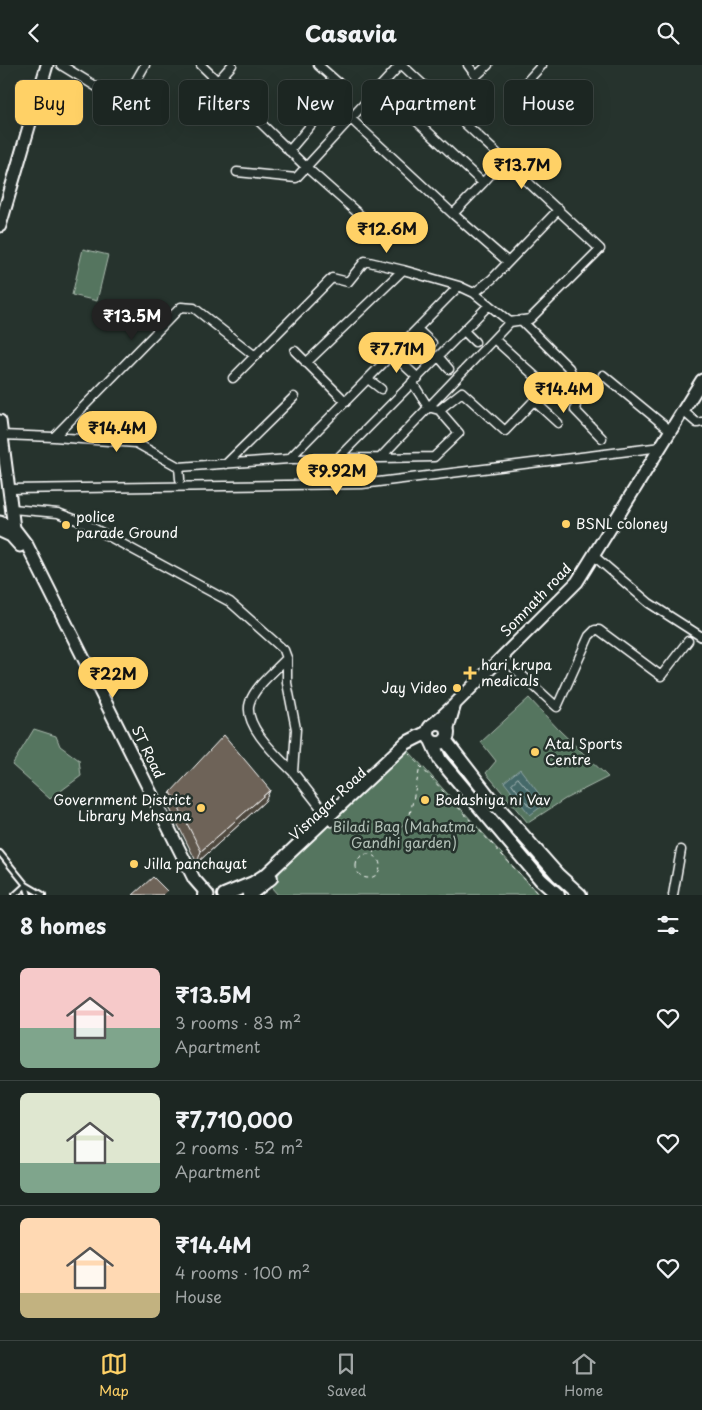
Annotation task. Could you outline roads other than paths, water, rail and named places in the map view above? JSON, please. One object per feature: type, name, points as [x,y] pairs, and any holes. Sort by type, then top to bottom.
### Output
[{"type":"main road","points":[[0,225],[47,65]]},
{"type":"main road","name":"Somnath road","points":[[446,735],[455,704],[577,582],[702,380]]},
{"type":"main road","points":[[0,421],[2,454],[10,489],[13,532]]},
{"type":"main road","name":"ST Road","points":[[0,522],[27,545],[53,593],[194,879],[206,895]]},
{"type":"main road","name":"ST Road","points":[[0,531],[13,532]]},
{"type":"main road","name":"ST Road","points":[[13,532],[24,550],[196,895]]},
{"type":"main road","points":[[224,895],[253,883],[267,874],[330,819],[406,743],[430,734],[455,704]]},
{"type":"main road","points":[[430,734],[438,743],[446,735],[490,798],[558,875],[580,895]]},
{"type":"main road","points":[[430,734],[440,760],[554,893]]},
{"type":"main road","name":"Visnagar Road","points":[[250,895],[258,890],[330,819],[406,751],[430,734]]},
{"type":"street","points":[[61,65],[115,98],[126,97],[145,65]]},
{"type":"street","points":[[202,65],[215,80]]},
{"type":"street","points":[[219,80],[232,65]]},
{"type":"street","points":[[289,151],[343,87],[318,65]]},
{"type":"street","points":[[380,458],[510,322],[530,319],[600,249],[559,209],[401,65],[387,80]]},
{"type":"street","points":[[468,65],[476,76],[488,65]]},
{"type":"street","points":[[528,80],[542,65]]},
{"type":"street","points":[[352,118],[362,107]]},
{"type":"street","points":[[352,120],[453,214],[508,262]]},
{"type":"street","points":[[262,125],[306,167],[370,224],[383,233]]},
{"type":"street","points":[[237,172],[296,178],[345,125]]},
{"type":"street","points":[[421,125],[483,183]]},
{"type":"street","points":[[453,214],[504,159]]},
{"type":"street","points":[[474,293],[492,279],[559,209]]},
{"type":"street","points":[[233,379],[332,278],[348,282],[365,261],[403,269],[459,286],[474,293],[510,322]]},
{"type":"street","points":[[306,363],[403,269]]},
{"type":"street","points":[[289,459],[459,286]]},
{"type":"street","points":[[337,459],[489,305]]},
{"type":"street","points":[[54,437],[181,307],[194,308],[255,356]]},
{"type":"street","points":[[521,320],[569,368],[579,390],[575,410],[602,438]]},
{"type":"street","points":[[417,329],[432,343]]},
{"type":"street","points":[[464,331],[475,341]]},
{"type":"street","points":[[439,410],[462,392],[505,431],[547,387],[494,339]]},
{"type":"street","points":[[295,351],[346,402]]},
{"type":"street","points":[[2,435],[136,443],[179,467],[289,459],[434,457],[459,433],[439,410],[428,407],[415,380],[392,354]]},
{"type":"street","points":[[438,356],[449,369]]},
{"type":"street","points":[[603,375],[671,431]]},
{"type":"street","points":[[368,379],[381,389]]},
{"type":"street","points":[[226,464],[294,397]]},
{"type":"street","points":[[534,401],[558,423]]},
{"type":"street","points":[[683,411],[697,423],[702,422]]},
{"type":"street","points":[[10,489],[362,484],[661,447]]},
{"type":"street","points":[[179,467],[180,479]]},
{"type":"street","points":[[12,509],[58,513],[82,522],[230,602],[278,644],[287,658],[287,683],[296,729],[293,772]]},
{"type":"street","points":[[594,556],[649,603],[702,637]]},
{"type":"street","points":[[502,657],[557,707],[589,636],[595,630],[599,630],[661,676],[688,641]]},
{"type":"street","points":[[287,658],[257,690],[250,701],[249,707],[256,730],[293,772],[330,819]]},
{"type":"street","points":[[673,895],[682,850]]},
{"type":"street","points":[[554,893],[558,875]]},
{"type":"lane","points":[[0,853],[26,885],[43,895]]},
{"type":"lane","points":[[15,895],[26,885]]},
{"type":"lane","points":[[26,885],[29,895]]},
{"type":"water","points":[[520,769],[546,803],[530,815],[504,782]]},
{"type":"place","name":"BSNL coloney","points":[[566,524]]},
{"type":"place","name":"police parade Ground","points":[[66,525]]},
{"type":"place","name":"hari krupa medicals","points":[[470,673]]},
{"type":"place","name":"Jay Video","points":[[457,688]]},
{"type":"place","name":"Atal Sports Centre","points":[[535,752]]},
{"type":"place","name":"Bodashiya ni Vav","points":[[425,800]]},
{"type":"place","name":"Government District Library Mehsana","points":[[201,808]]},
{"type":"place","name":"Jilla panchayat","points":[[134,864]]},
{"type":"park label","name":"Biladi Bag (Mahatma Gandhi garden)","points":[[404,835]]}]
